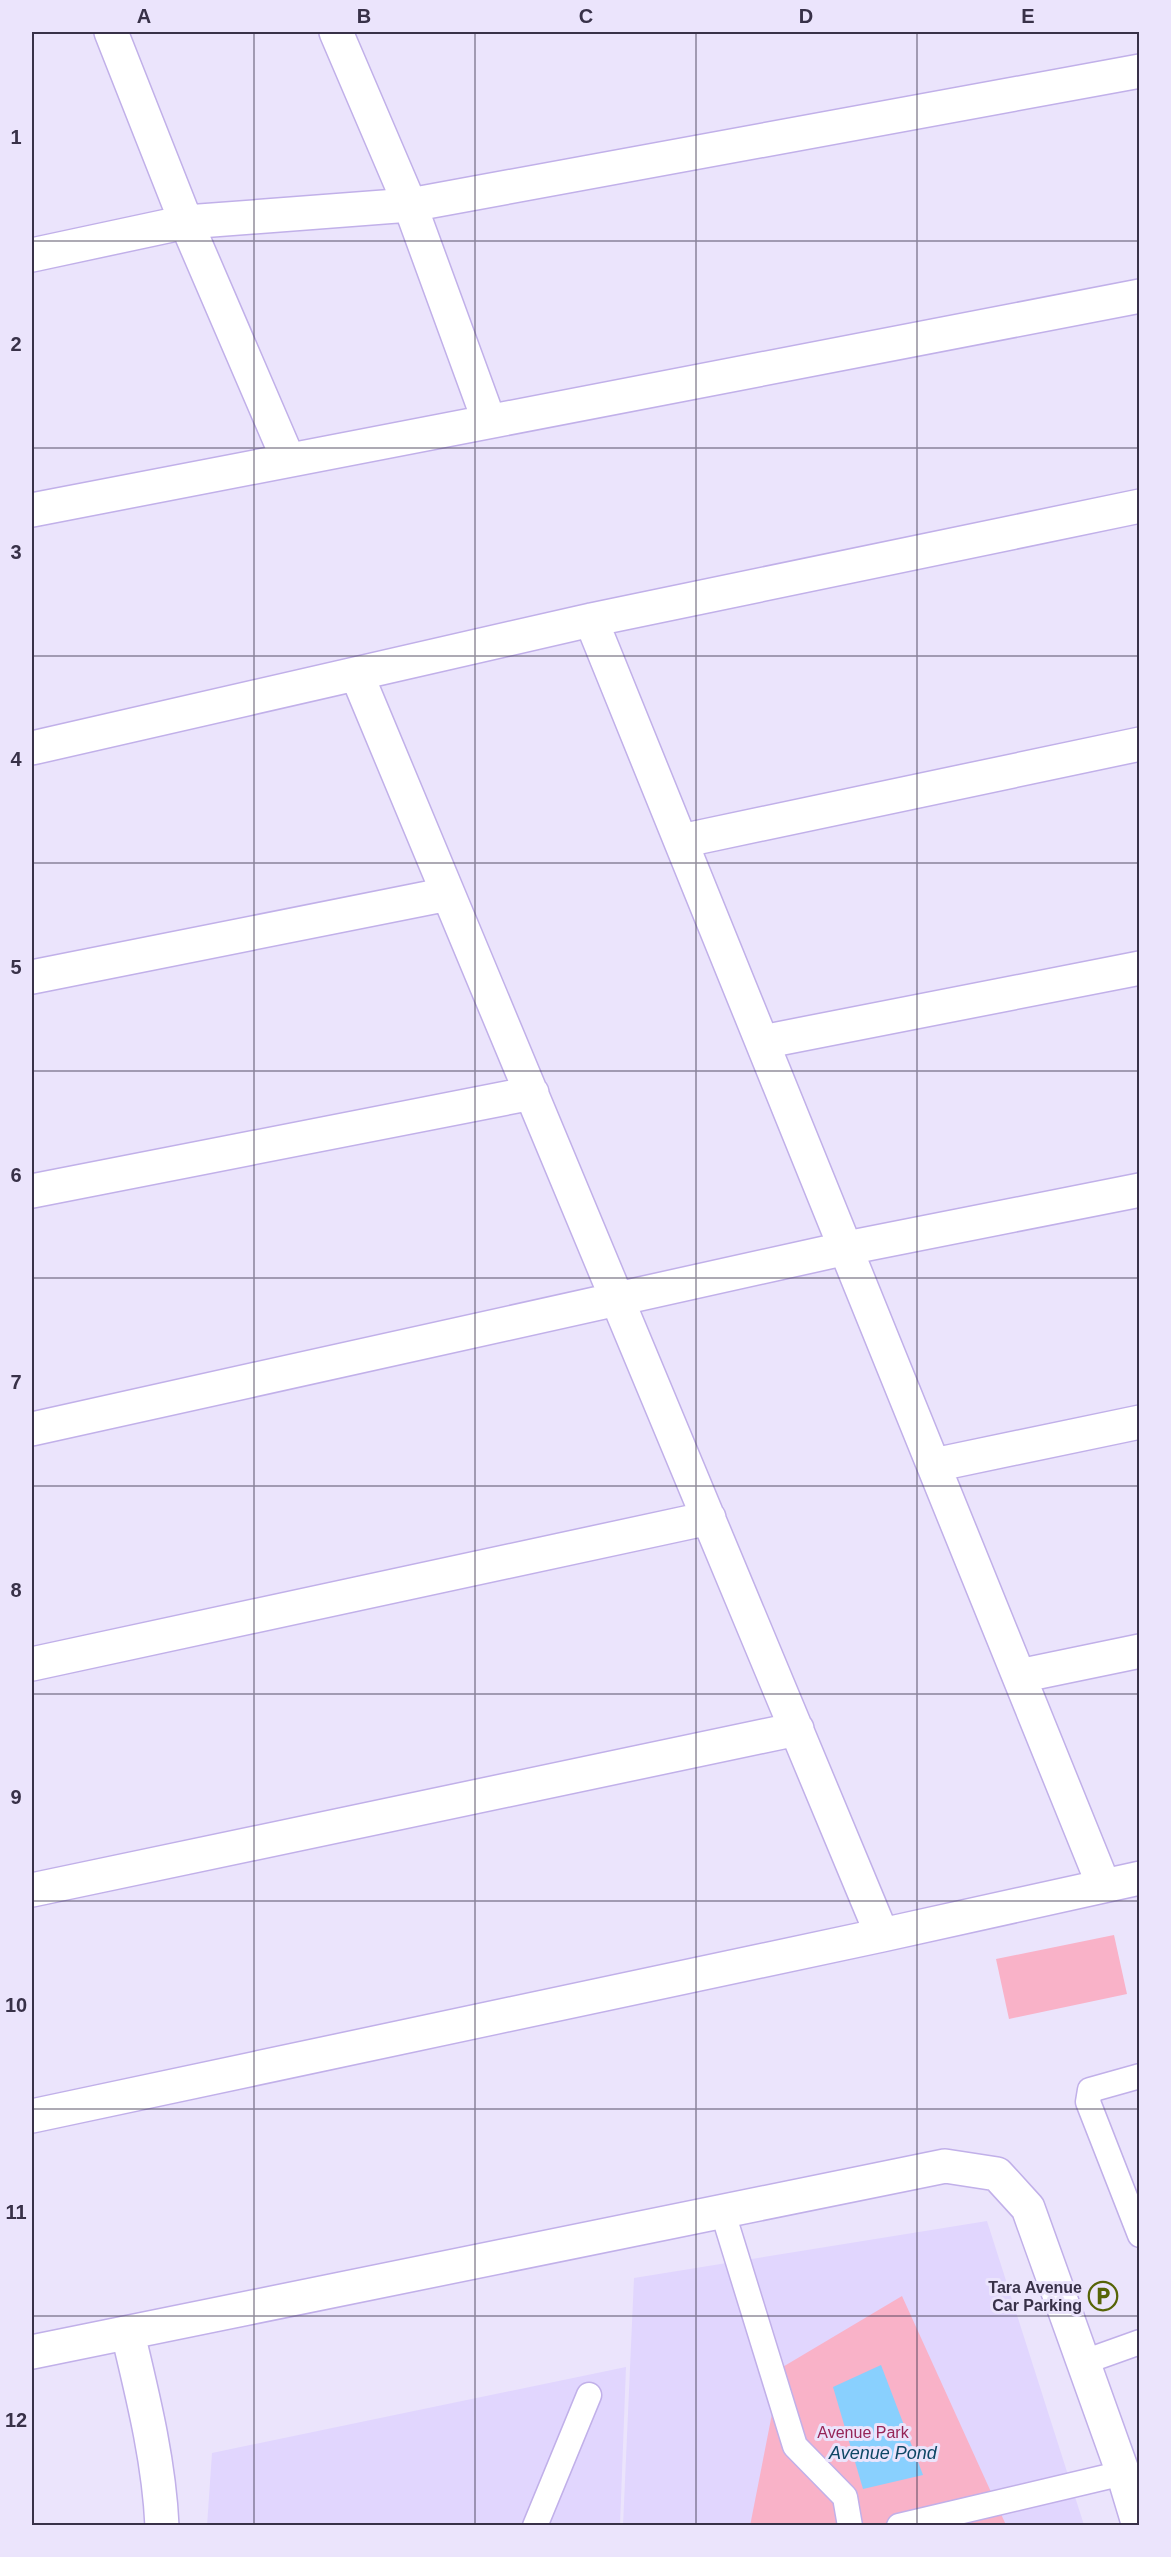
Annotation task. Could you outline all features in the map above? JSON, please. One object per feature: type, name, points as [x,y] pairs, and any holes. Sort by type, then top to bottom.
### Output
[{"type":"street","points":[[111,32],[186,222],[288,459]]},
{"type":"street","points":[[336,32],[410,205],[489,421]]},
{"type":"street","points":[[32,255],[186,222],[410,205],[1140,71]]},
{"type":"street","points":[[32,510],[1140,296]]},
{"type":"street","points":[[32,748],[591,620],[1140,506]]},
{"type":"street","points":[[591,620],[1103,1884]]},
{"type":"street","points":[[357,675],[882,1935]]},
{"type":"street","points":[[681,840],[1140,744]]},
{"type":"street","points":[[32,977],[448,894]]},
{"type":"street","points":[[762,1042],[1140,968]]},
{"type":"street","points":[[32,1191],[532,1093]]},
{"type":"street","points":[[32,1429],[847,1248],[1140,1190]]},
{"type":"street","points":[[934,1465],[1140,1422]]},
{"type":"street","points":[[32,1664],[709,1518]]},
{"type":"street","points":[[1019,1676],[1140,1652]]},
{"type":"street","points":[[32,1890],[797,1729]]},
{"type":"street","points":[[32,2116],[882,1935],[1103,1884],[1140,1878]]},
{"type":"street","points":[[32,2352],[945,2166],[997,2174],[1028,2208],[1123,2473],[1139,2526]]},
{"type":"street","points":[[128,2334],[148,2418],[161,2499],[162,2526]]},
{"type":"lane","points":[[1140,2076],[1090,2090],[1088,2102],[1140,2235]]},
{"type":"lane","points":[[723,2213],[795,2446],[845,2497],[850,2526]]},
{"type":"lane","points":[[1084,2362],[1140,2342]]},
{"type":"lane","points":[[535,2526],[589,2395]]},
{"type":"lane","points":[[899,2526],[1123,2473]]},
{"type":"shaded area","points":[[987,2221],[1084,2525],[623,2526],[634,2278]]},
{"type":"shaded area","points":[[626,2367],[620,2525],[207,2526],[212,2453]]},
{"type":"green space","points":[[1114,1935],[1127,1994],[1009,2019],[996,1959]]},
{"type":"green space","name":"Avenue Park","points":[[902,2296],[1006,2525],[750,2526],[781,2368]]},
{"type":"water","name":"Avenue Pond","points":[[881,2365],[923,2475],[863,2489],[833,2387]]},
{"type":"place","name":"Tara Avenue Car Parking","points":[[1103,2296]]}]
